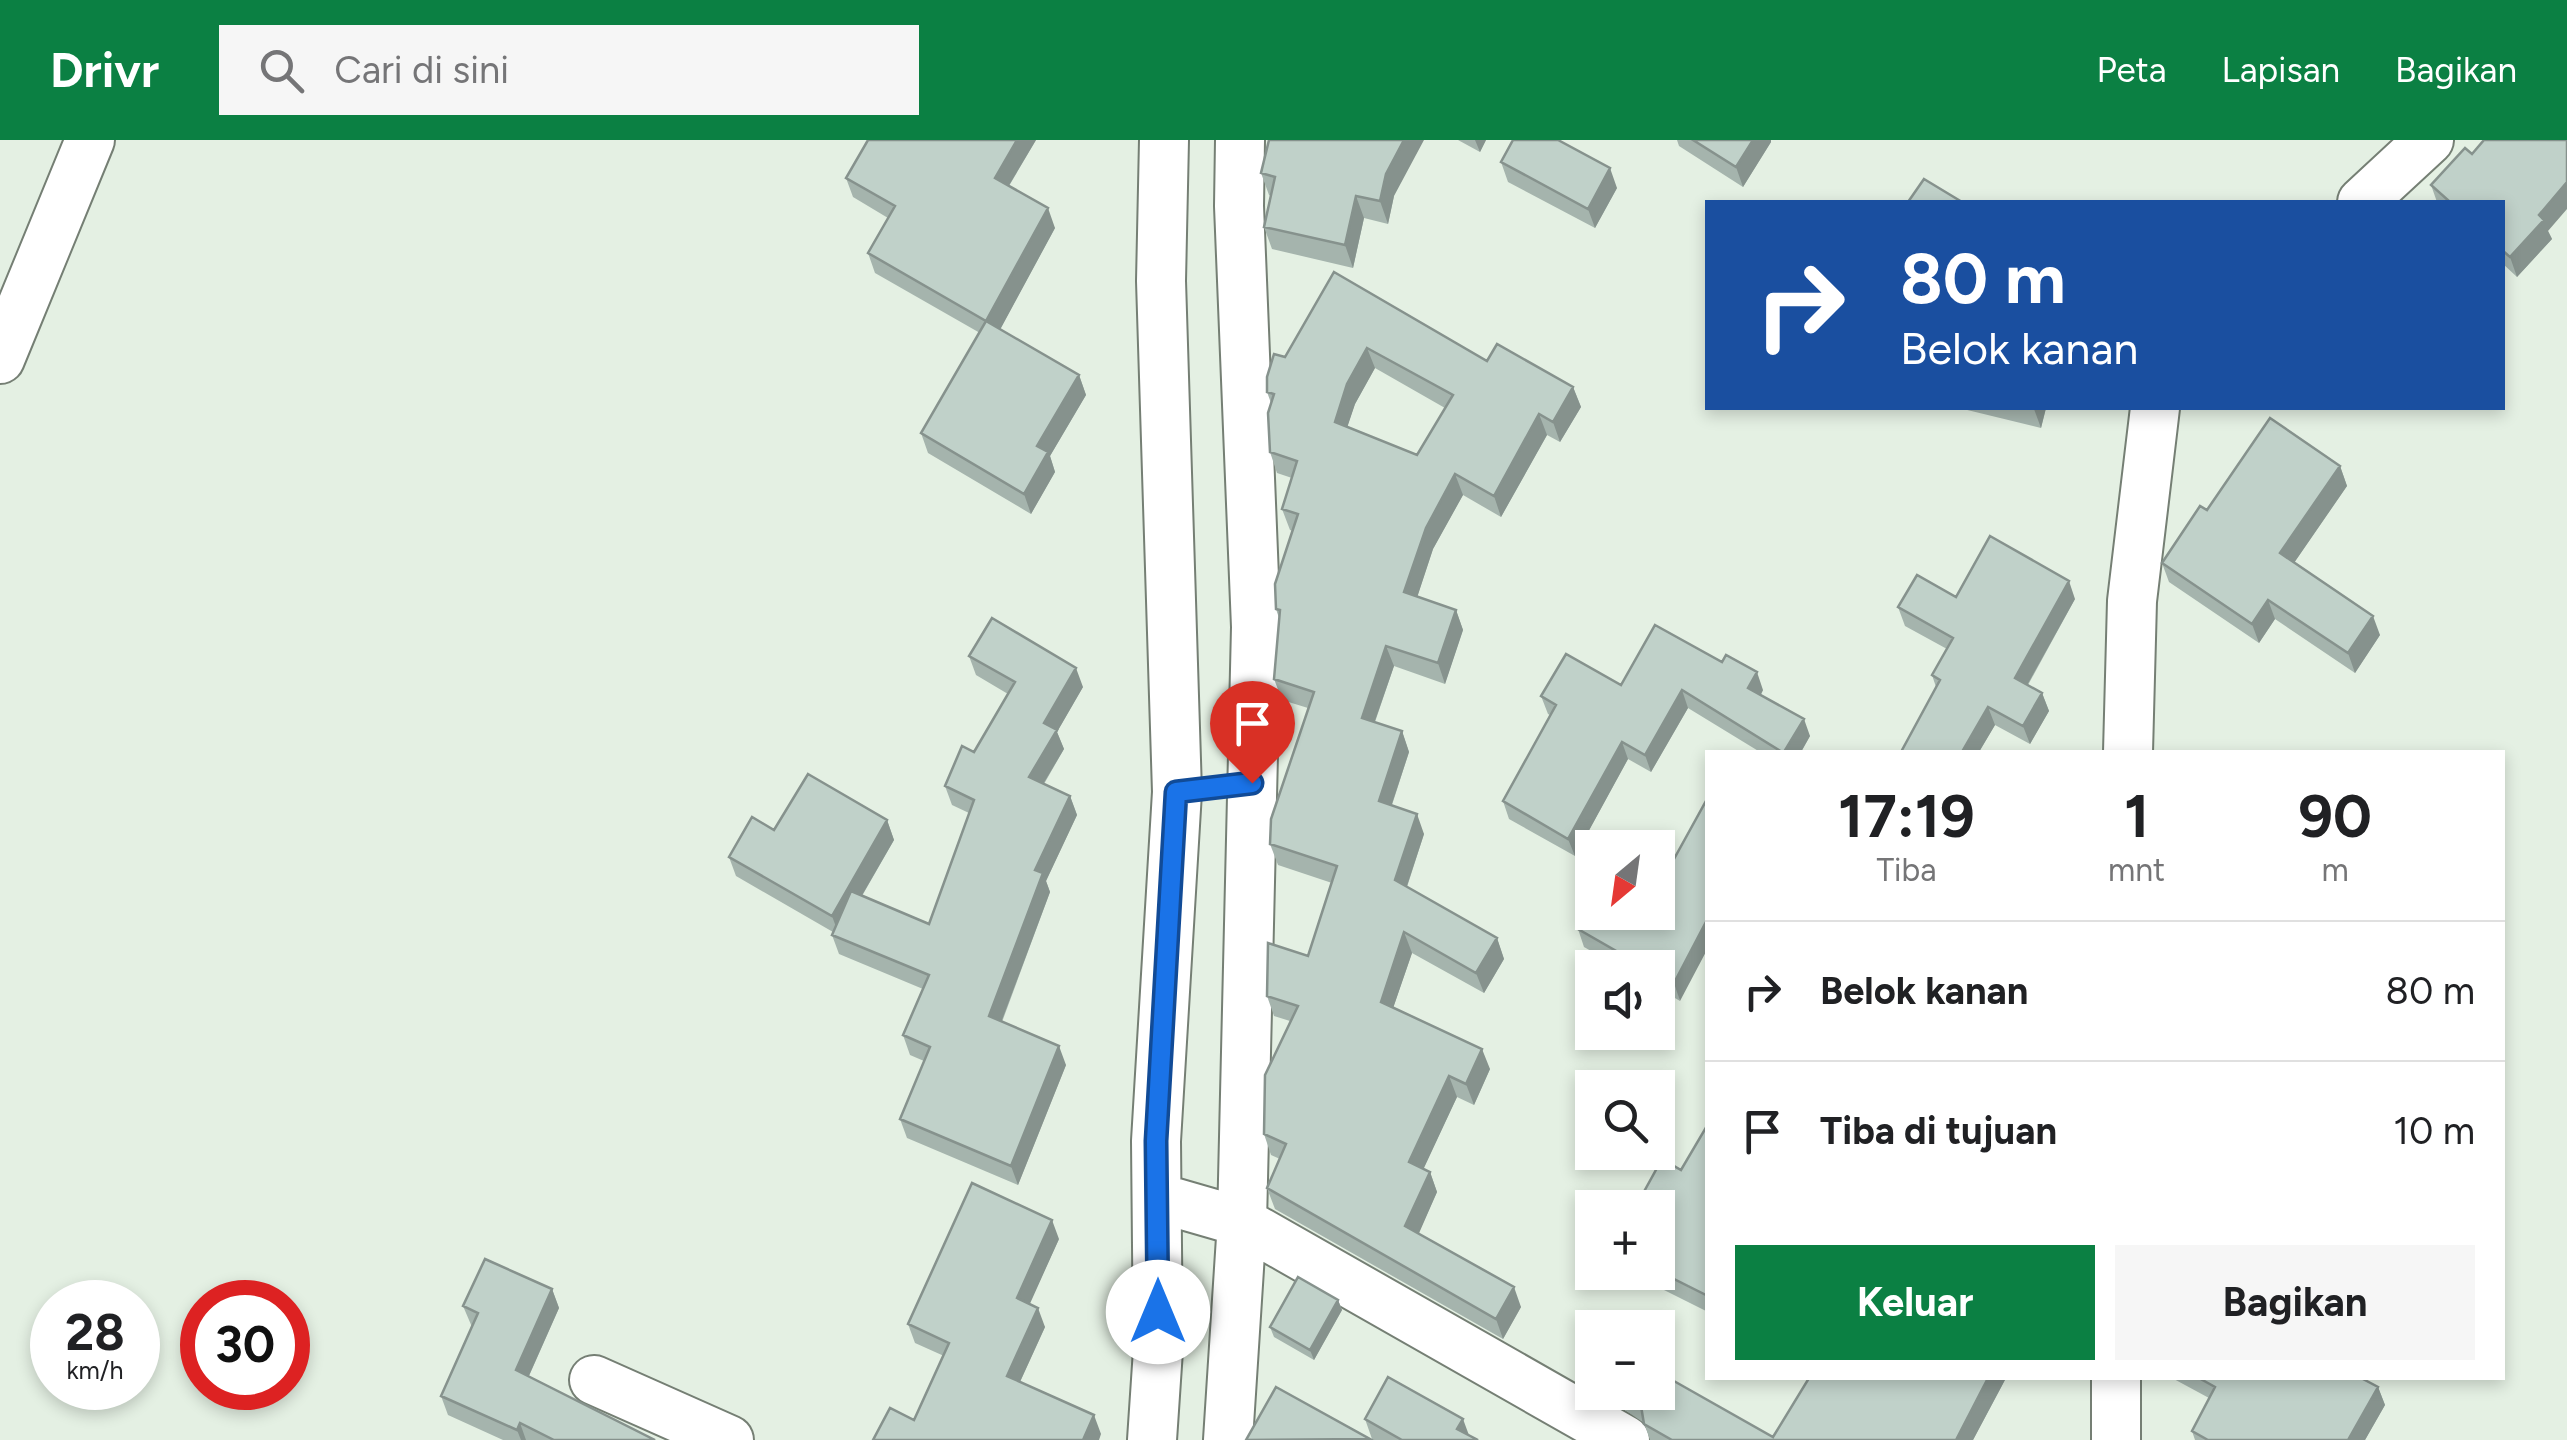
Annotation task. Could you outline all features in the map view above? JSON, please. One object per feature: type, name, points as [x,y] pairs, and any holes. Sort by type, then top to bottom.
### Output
[{"type":"street","points":[[0,359],[90,140]]},
{"type":"street","points":[[1164,140],[1161,282],[1176,792],[1156,1141],[1202,1211],[1228,1440]]},
{"type":"street","points":[[1152,1440],[1202,1211],[1252,783],[1256,627],[1238,206],[1240,140]]},
{"type":"street","points":[[2364,200],[2429,140]]},
{"type":"street","points":[[2128,750],[2132,601],[2155,410]]},
{"type":"street","points":[[1176,792],[1252,783]]},
{"type":"street","points":[[1202,1211],[1625,1440]]},
{"type":"street","points":[[594,1380],[729,1440]]},
{"type":"street","points":[[2116,1380],[2116,1440]]},
{"type":"building","points":[[868,140],[1017,140],[995,178],[1048,208],[986,321],[868,253],[895,206],[846,178]]},
{"type":"building","points":[[1269,140],[1404,140],[1386,174],[1380,201],[1356,196],[1345,245],[1264,227],[1275,177],[1261,173]]},
{"type":"building","points":[[1513,140],[1558,140],[1610,168],[1588,209],[1501,162]]},
{"type":"building","points":[[1693,140],[1753,140],[1736,167]]},
{"type":"building","points":[[2484,140],[2567,140],[2567,182],[2539,215],[2544,220],[2510,257],[2505,253],[2505,200],[2448,200],[2431,185],[2465,148],[2472,154]]},
{"type":"building","points":[[1924,179],[1959,200],[1909,200]]},
{"type":"building","points":[[1334,272],[1487,361],[1497,344],[1573,387],[1553,422],[1539,414],[1494,496],[1455,474],[1426,528],[1404,592],[1456,610],[1438,663],[1386,646],[1362,718],[1402,731],[1379,801],[1417,814],[1395,880],[1497,938],[1476,973],[1404,932],[1381,1002],[1482,1049],[1466,1084],[1449,1076],[1409,1162],[1430,1172],[1405,1226],[1514,1287],[1496,1319],[1267,1188],[1286,1144],[1264,1134],[1265,1075],[1298,1006],[1267,996],[1268,943],[1308,956],[1337,866],[1270,844],[1271,819],[1314,692],[1274,679],[1280,610],[1276,609],[1275,584],[1298,514],[1282,509],[1297,461],[1270,452],[1268,413],[1274,394],[1267,392],[1267,377],[1274,354],[1285,357]],"holes":[[[1367,348],[1453,395],[1417,455],[1335,422],[1347,384]]]},
{"type":"building","points":[[986,321],[1079,375],[1037,446],[1048,452],[1024,494],[921,433]]},
{"type":"building","points":[[2270,418],[2340,466],[2280,553],[2373,616],[2348,653],[2268,600],[2252,624],[2162,563],[2200,506],[2207,510]]},
{"type":"building","points":[[1990,536],[2069,581],[2015,678],[2042,693],[2023,726],[1988,707],[1963,750],[1902,750],[1940,680],[1932,675],[1953,638],[1898,607],[1917,575],[1956,597]]},
{"type":"building","points":[[992,618],[1076,668],[1044,723],[1057,730],[1029,777],[1070,796],[1035,870],[1043,873],[989,1016],[1059,1046],[1011,1166],[900,1119],[930,1047],[903,1035],[929,975],[832,935],[851,891],[929,924],[974,800],[945,786],[962,746],[974,752],[1015,682],[969,656]]},
{"type":"building","points":[[1655,625],[1722,662],[1726,655],[1757,672],[1748,688],[1804,719],[1785,750],[1779,750],[1682,690],[1645,755],[1622,742],[1568,839],[1503,801],[1556,705],[1541,696],[1566,654],[1621,685]]},
{"type":"building","points":[[808,774],[887,820],[832,916],[729,857],[752,817],[774,830]]},
{"type":"building","points":[[1705,803],[1705,924],[1675,981],[1675,950],[1615,950],[1580,930],[1675,930],[1675,857]]},
{"type":"building","points":[[1705,1129],[1705,1294],[1675,1280],[1675,1190],[1645,1190],[1656,1170],[1675,1170],[1675,1167],[1681,1170]]},
{"type":"building","points":[[972,1183],[1052,1220],[1017,1298],[1038,1308],[1007,1376],[1094,1415],[1083,1440],[873,1440],[890,1408],[914,1420],[949,1343],[908,1324]]},
{"type":"building","points":[[485,1259],[552,1289],[516,1370],[655,1440],[554,1440],[520,1423],[517,1430],[441,1396],[478,1313],[463,1306]]},
{"type":"building","points":[[1298,1277],[1338,1300],[1310,1350],[1270,1327]]},
{"type":"building","points":[[1388,1377],[1463,1419],[1457,1429],[1478,1440],[1402,1440],[1365,1419]]},
{"type":"building","points":[[1808,1380],[1987,1380],[1956,1440],[1672,1440],[1644,1424],[1642,1410],[1675,1410],[1675,1382],[1773,1437]]},
{"type":"building","points":[[2203,1380],[2365,1380],[2378,1387],[2348,1440],[2208,1440],[2192,1431],[2215,1387]]},
{"type":"building","points":[[1276,1387],[1370,1439],[1246,1440]]},
{"type":"route","points":[[1158,1312],[1156,1141],[1176,792],[1252,783]]}]
